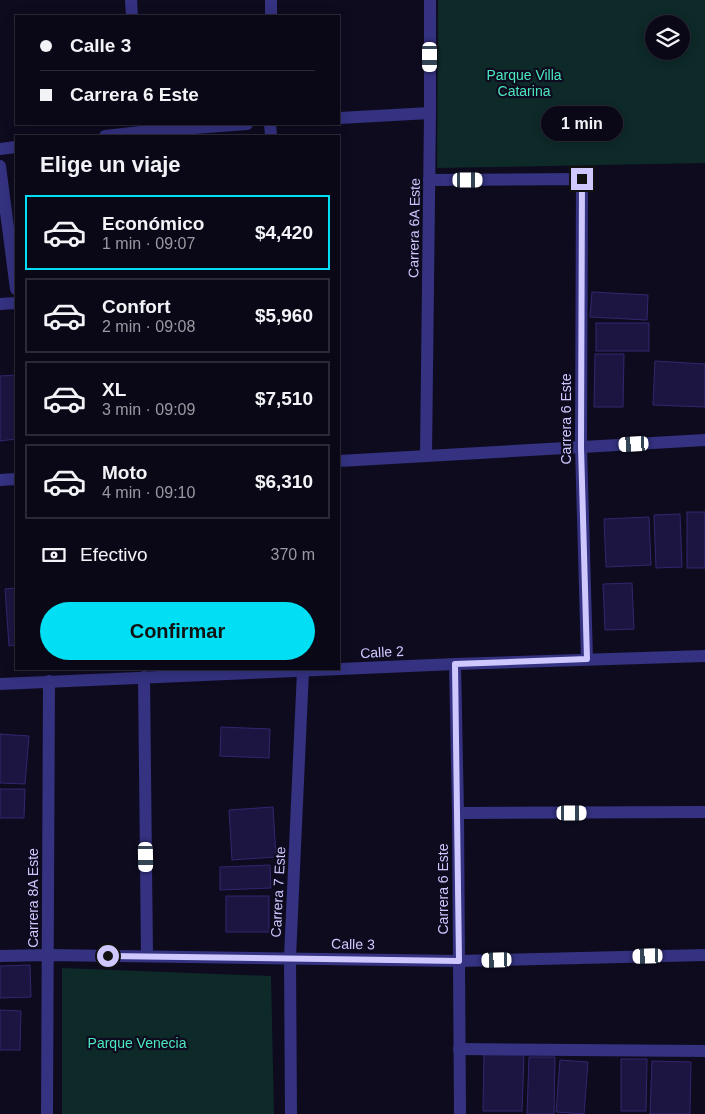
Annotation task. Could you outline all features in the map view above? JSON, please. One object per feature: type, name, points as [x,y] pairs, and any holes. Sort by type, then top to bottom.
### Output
[{"type":"street","points":[[131,0],[132,15]]},
{"type":"street","points":[[271,0],[271,15]]},
{"type":"street","name":"Carrera 6A Este","points":[[426,456],[430,180],[430,0]]},
{"type":"street","points":[[340,118],[430,114]]},
{"type":"street","points":[[109,135],[140,128],[220,125]]},
{"type":"street","points":[[0,150],[15,147]]},
{"type":"street","points":[[0,166],[15,281]]},
{"type":"street","name":"Carrera 6 Este","points":[[430,180],[582,179],[581,447],[587,659]]},
{"type":"street","points":[[0,304],[15,303]]},
{"type":"street","points":[[340,461],[705,440]]},
{"type":"street","points":[[0,480],[15,479]]},
{"type":"street","name":"Calle 2","points":[[340,669],[705,656]]},
{"type":"street","name":"Carrera 6 Este","points":[[455,664],[460,1114]]},
{"type":"street","name":"Calle 2","points":[[0,684],[279,670],[325,670]]},
{"type":"street","name":"Carrera 7 Este","points":[[291,1114],[290,958],[303,671]]},
{"type":"street","points":[[144,678],[147,956]]},
{"type":"street","name":"Carrera 8A Este","points":[[47,1114],[49,682]]},
{"type":"street","points":[[458,814],[705,812]]},
{"type":"street","name":"Calle 3","points":[[0,956],[147,956],[459,961],[705,955]]},
{"type":"street","points":[[459,1048],[705,1051]]},
{"type":"green space","name":"Parque Villa Catarina","points":[[438,0],[705,0],[705,163],[437,168]]},
{"type":"green space","name":"Parque Venecia","points":[[62,968],[271,976],[274,1114],[62,1114]]},
{"type":"building","points":[[592,292],[648,295],[647,320],[590,317]]},
{"type":"building","points":[[596,323],[649,323],[649,351],[596,351]]},
{"type":"building","points":[[595,354],[624,354],[623,407],[594,407]]},
{"type":"building","points":[[655,361],[705,364],[705,407],[653,405]]},
{"type":"building","points":[[15,375],[15,439],[0,441],[0,376]]},
{"type":"building","points":[[687,512],[705,512],[705,568],[687,568]]},
{"type":"building","points":[[680,514],[682,567],[656,568],[654,515]]},
{"type":"building","points":[[649,517],[651,565],[606,567],[604,519]]},
{"type":"building","points":[[632,583],[634,629],[605,630],[603,584]]},
{"type":"building","points":[[15,588],[15,645],[9,646],[5,589]]},
{"type":"building","points":[[221,727],[270,729],[269,758],[220,756]]},
{"type":"building","points":[[0,734],[29,736],[25,784],[0,783]]},
{"type":"building","points":[[0,789],[25,789],[24,818],[0,818]]},
{"type":"building","points":[[273,807],[276,857],[232,860],[229,810]]},
{"type":"building","points":[[270,865],[271,888],[220,890],[220,867]]},
{"type":"building","points":[[226,896],[269,896],[269,932],[226,932]]},
{"type":"building","points":[[30,965],[31,997],[0,998],[0,966]]},
{"type":"building","points":[[0,1010],[21,1011],[20,1050],[0,1050]]},
{"type":"building","points":[[484,1053],[524,1054],[522,1111],[483,1111]]},
{"type":"building","points":[[529,1057],[555,1057],[554,1114],[527,1114]]},
{"type":"building","points":[[621,1059],[647,1059],[646,1111],[621,1111]]},
{"type":"building","points":[[560,1060],[588,1062],[584,1114],[556,1112]]},
{"type":"building","points":[[652,1061],[691,1062],[690,1114],[650,1114]]},
{"type":"route","points":[[108,956],[459,961],[455,664],[587,659],[581,447],[582,179]]}]
